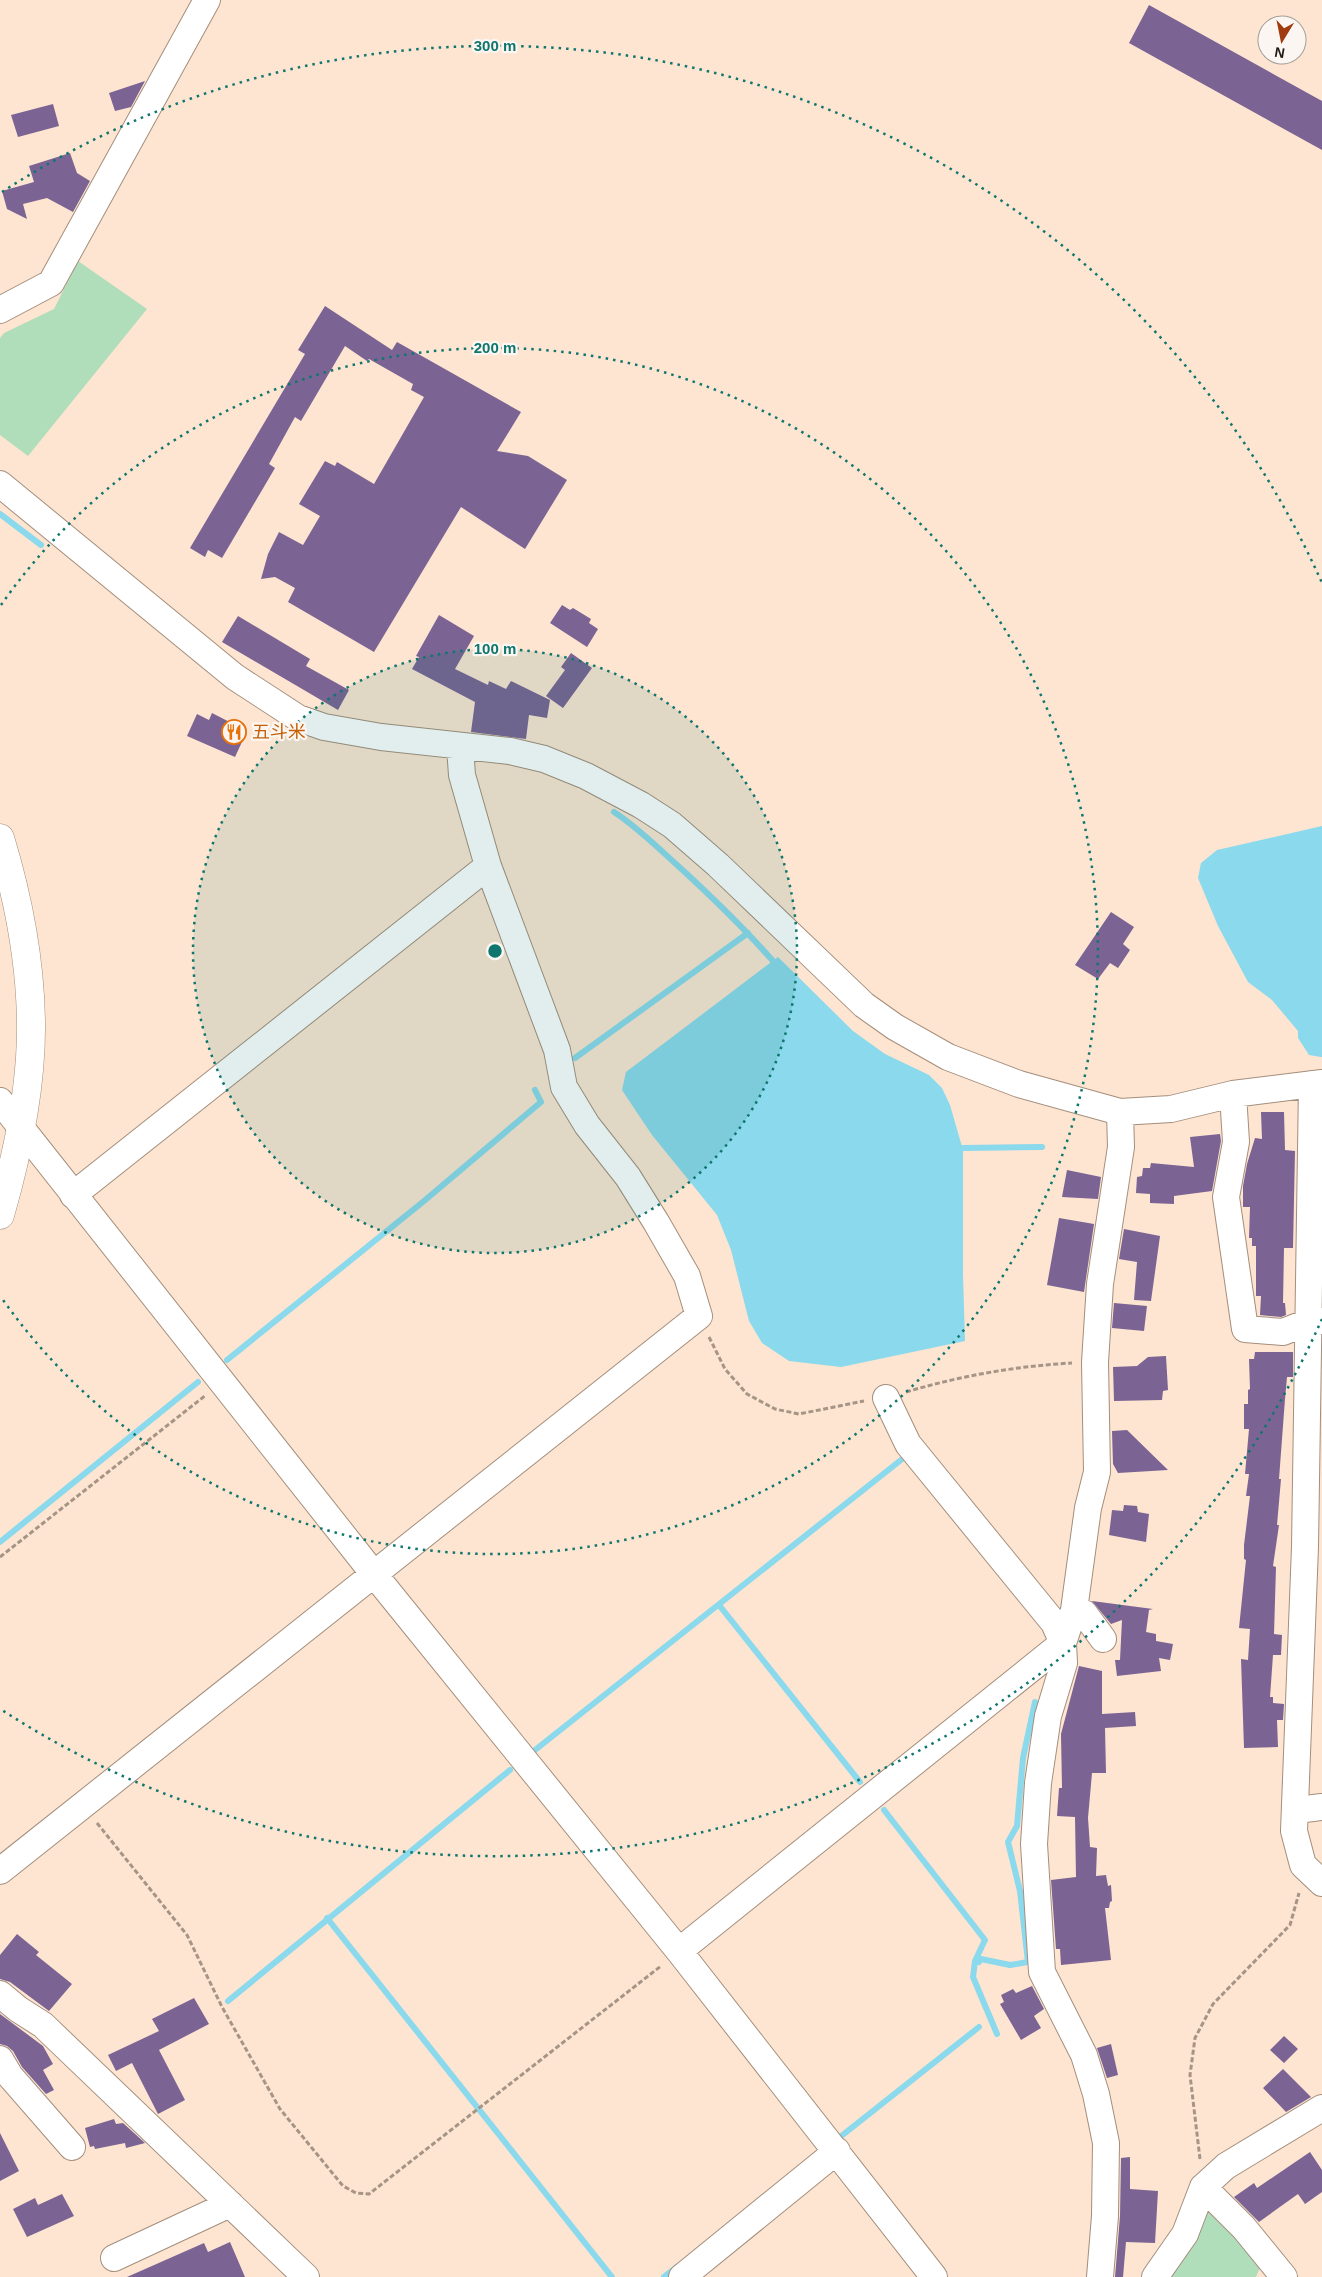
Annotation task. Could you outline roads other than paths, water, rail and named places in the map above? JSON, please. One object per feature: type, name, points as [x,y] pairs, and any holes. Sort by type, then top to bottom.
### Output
[{"type":"main road","points":[[0,838],[25,949],[30,1013],[21,1128],[0,1215]]},
{"type":"street","points":[[0,310],[52,283],[207,0]]},
{"type":"street","points":[[0,484],[235,677],[298,718],[324,727],[510,751],[544,759],[586,776],[641,805],[672,825],[718,865],[864,1005],[895,1028],[948,1057],[1019,1084],[1120,1112],[1171,1109],[1233,1094],[1317,1083],[1314,1547],[1297,1810],[1294,1831],[1303,1865],[1322,1883]]},
{"type":"street","points":[[0,1870],[699,1316],[687,1276],[661,1230],[628,1177],[587,1125],[564,1087],[557,1050],[488,866],[462,775],[460,746]]},
{"type":"street","points":[[73,1195],[488,866]]},
{"type":"street","points":[[1233,1094],[1236,1142],[1226,1197],[1245,1329],[1283,1332],[1315,1322]]},
{"type":"street","points":[[0,1102],[373,1573],[679,1951],[934,2277]]},
{"type":"street","points":[[1100,2277],[1105,2216],[1106,2144],[1096,2094],[1084,2055],[1042,1972],[1034,1844],[1038,1782],[1048,1716],[1064,1663],[1063,1643],[1074,1610],[1088,1508],[1097,1472],[1095,1362],[1099,1304],[1121,1148],[1120,1112]]},
{"type":"street","points":[[886,1398],[908,1444],[1054,1623],[1063,1643]]},
{"type":"street","points":[[1074,1610],[1084,1613],[1103,1639]]},
{"type":"street","points":[[679,1951],[1063,1643]]},
{"type":"street","points":[[1297,1810],[1322,1807]]},
{"type":"street","points":[[0,1994],[18,2009],[43,2025],[306,2277]]},
{"type":"street","points":[[0,2059],[10,2076],[72,2147]]},
{"type":"street","points":[[1155,2277],[1185,2234],[1203,2188],[1226,2166],[1322,2108]]},
{"type":"street","points":[[682,2277],[837,2151]]},
{"type":"street","points":[[1203,2188],[1244,2228],[1284,2277]]},
{"type":"street","points":[[114,2258],[230,2204]]},
{"type":"water","points":[[1322,826],[1321,1057],[1309,1055],[1298,1038],[1298,1031],[1272,1000],[1248,982],[1218,926],[1198,878],[1201,863],[1217,850]]},
{"type":"water","points":[[778,957],[853,1031],[885,1054],[929,1075],[942,1088],[950,1105],[963,1150],[965,1341],[841,1367],[789,1361],[762,1343],[749,1321],[731,1250],[717,1215],[652,1135],[622,1090],[626,1072]]},
{"type":"waterway","points":[[0,514],[41,545]]},
{"type":"waterway","points":[[614,812],[631,824],[701,887],[773,961]]},
{"type":"waterway","points":[[575,1058],[748,933]]},
{"type":"waterway","points":[[227,1360],[424,1201],[541,1102],[535,1090]]},
{"type":"waterway","points":[[963,1148],[1042,1147]]},
{"type":"waterway","points":[[0,1542],[198,1382]]},
{"type":"waterway","points":[[530,1754],[906,1456]]},
{"type":"waterway","points":[[719,1605],[860,1782]]},
{"type":"waterway","points":[[979,1962],[981,1959],[1010,1965],[1028,1962],[1020,1891],[1008,1842],[1017,1826],[1023,1758],[1035,1702]]},
{"type":"waterway","points":[[228,2001],[510,1770]]},
{"type":"waterway","points":[[884,1810],[985,1940],[975,1961],[973,1977],[997,2034]]},
{"type":"waterway","points":[[327,1918],[612,2277]]},
{"type":"waterway","points":[[835,2141],[979,2027]]},
{"type":"waterway","points":[[664,2277],[677,2267]]},
{"type":"place","name":"五斗米","points":[[234,732]]}]
